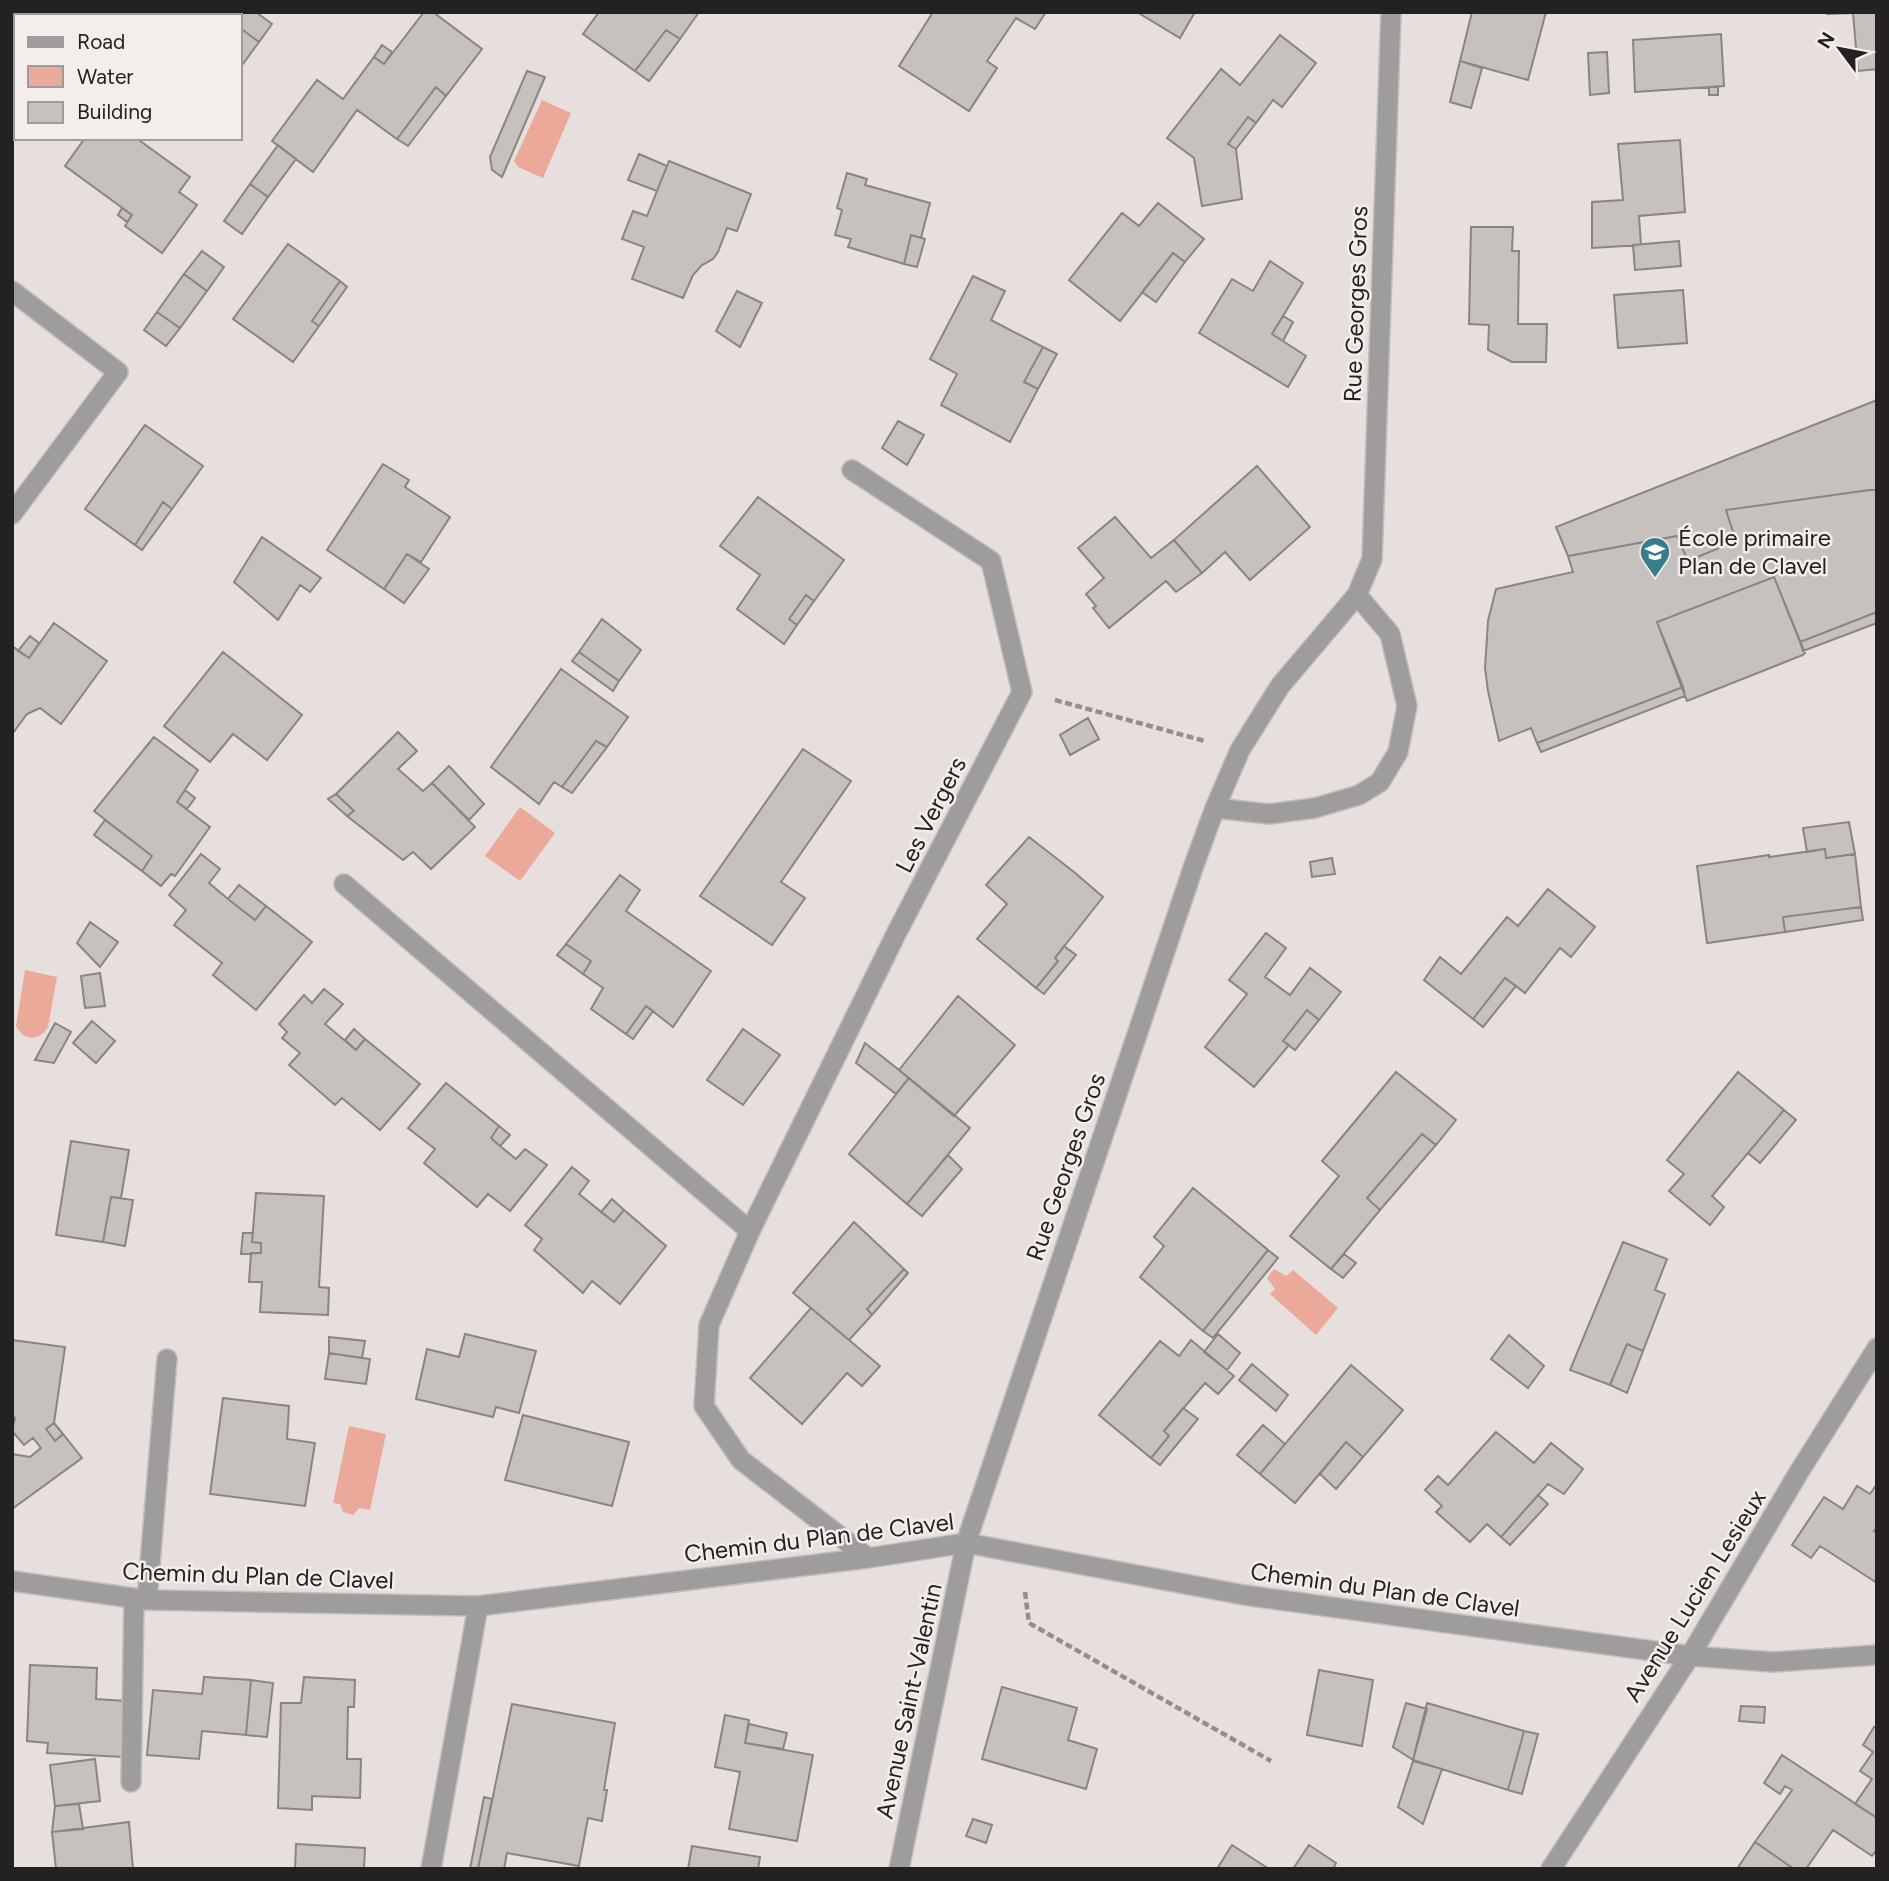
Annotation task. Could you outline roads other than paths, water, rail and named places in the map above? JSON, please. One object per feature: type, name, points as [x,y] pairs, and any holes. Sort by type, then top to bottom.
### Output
[{"type":"street","name":"Rue Georges Gros","points":[[966,1543],[1215,808],[1240,750],[1280,686],[1357,595],[1372,559],[1391,12]]},
{"type":"street","points":[[12,291],[118,372],[12,514]]},
{"type":"street","name":"Les Vergers","points":[[852,470],[991,561],[1022,692],[897,932],[750,1231],[709,1325],[704,1406],[741,1460],[868,1559]]},
{"type":"street","points":[[1215,808],[1269,814],[1315,808],[1359,795],[1381,782],[1398,752],[1407,706],[1390,634],[1357,595]]},
{"type":"street","points":[[344,884],[750,1231]]},
{"type":"street","name":"Avenue Lucien Lesieux","points":[[1551,1869],[1690,1656],[1799,1472],[1877,1348]]},
{"type":"street","points":[[131,1782],[140,1600],[167,1359]]},
{"type":"street","name":"Chemin du Plan de Clavel","points":[[12,1581],[140,1600],[478,1606],[868,1559],[966,1543],[1244,1595],[1690,1656],[1773,1662],[1877,1655]]},
{"type":"street","name":"Avenue Saint-Valentin","points":[[900,1869],[966,1543]]},
{"type":"street","points":[[431,1869],[478,1606]]},
{"type":"water","points":[[542,100],[571,113],[543,178],[518,167],[514,161]]},
{"type":"water","points":[[520,807],[555,833],[520,881],[485,856]]},
{"type":"water","points":[[25,970],[57,977],[48,1027],[32,1038],[23,1035],[16,1026]]},
{"type":"water","points":[[1274,1269],[1286,1276],[1293,1270],[1338,1308],[1316,1335],[1270,1294],[1275,1289],[1267,1278]]},
{"type":"water","points":[[349,1426],[386,1434],[370,1510],[359,1508],[353,1515],[343,1512],[340,1504],[333,1503]]},
{"type":"place","name":"École primaire Plan de Clavel","points":[[1655,579]]}]
